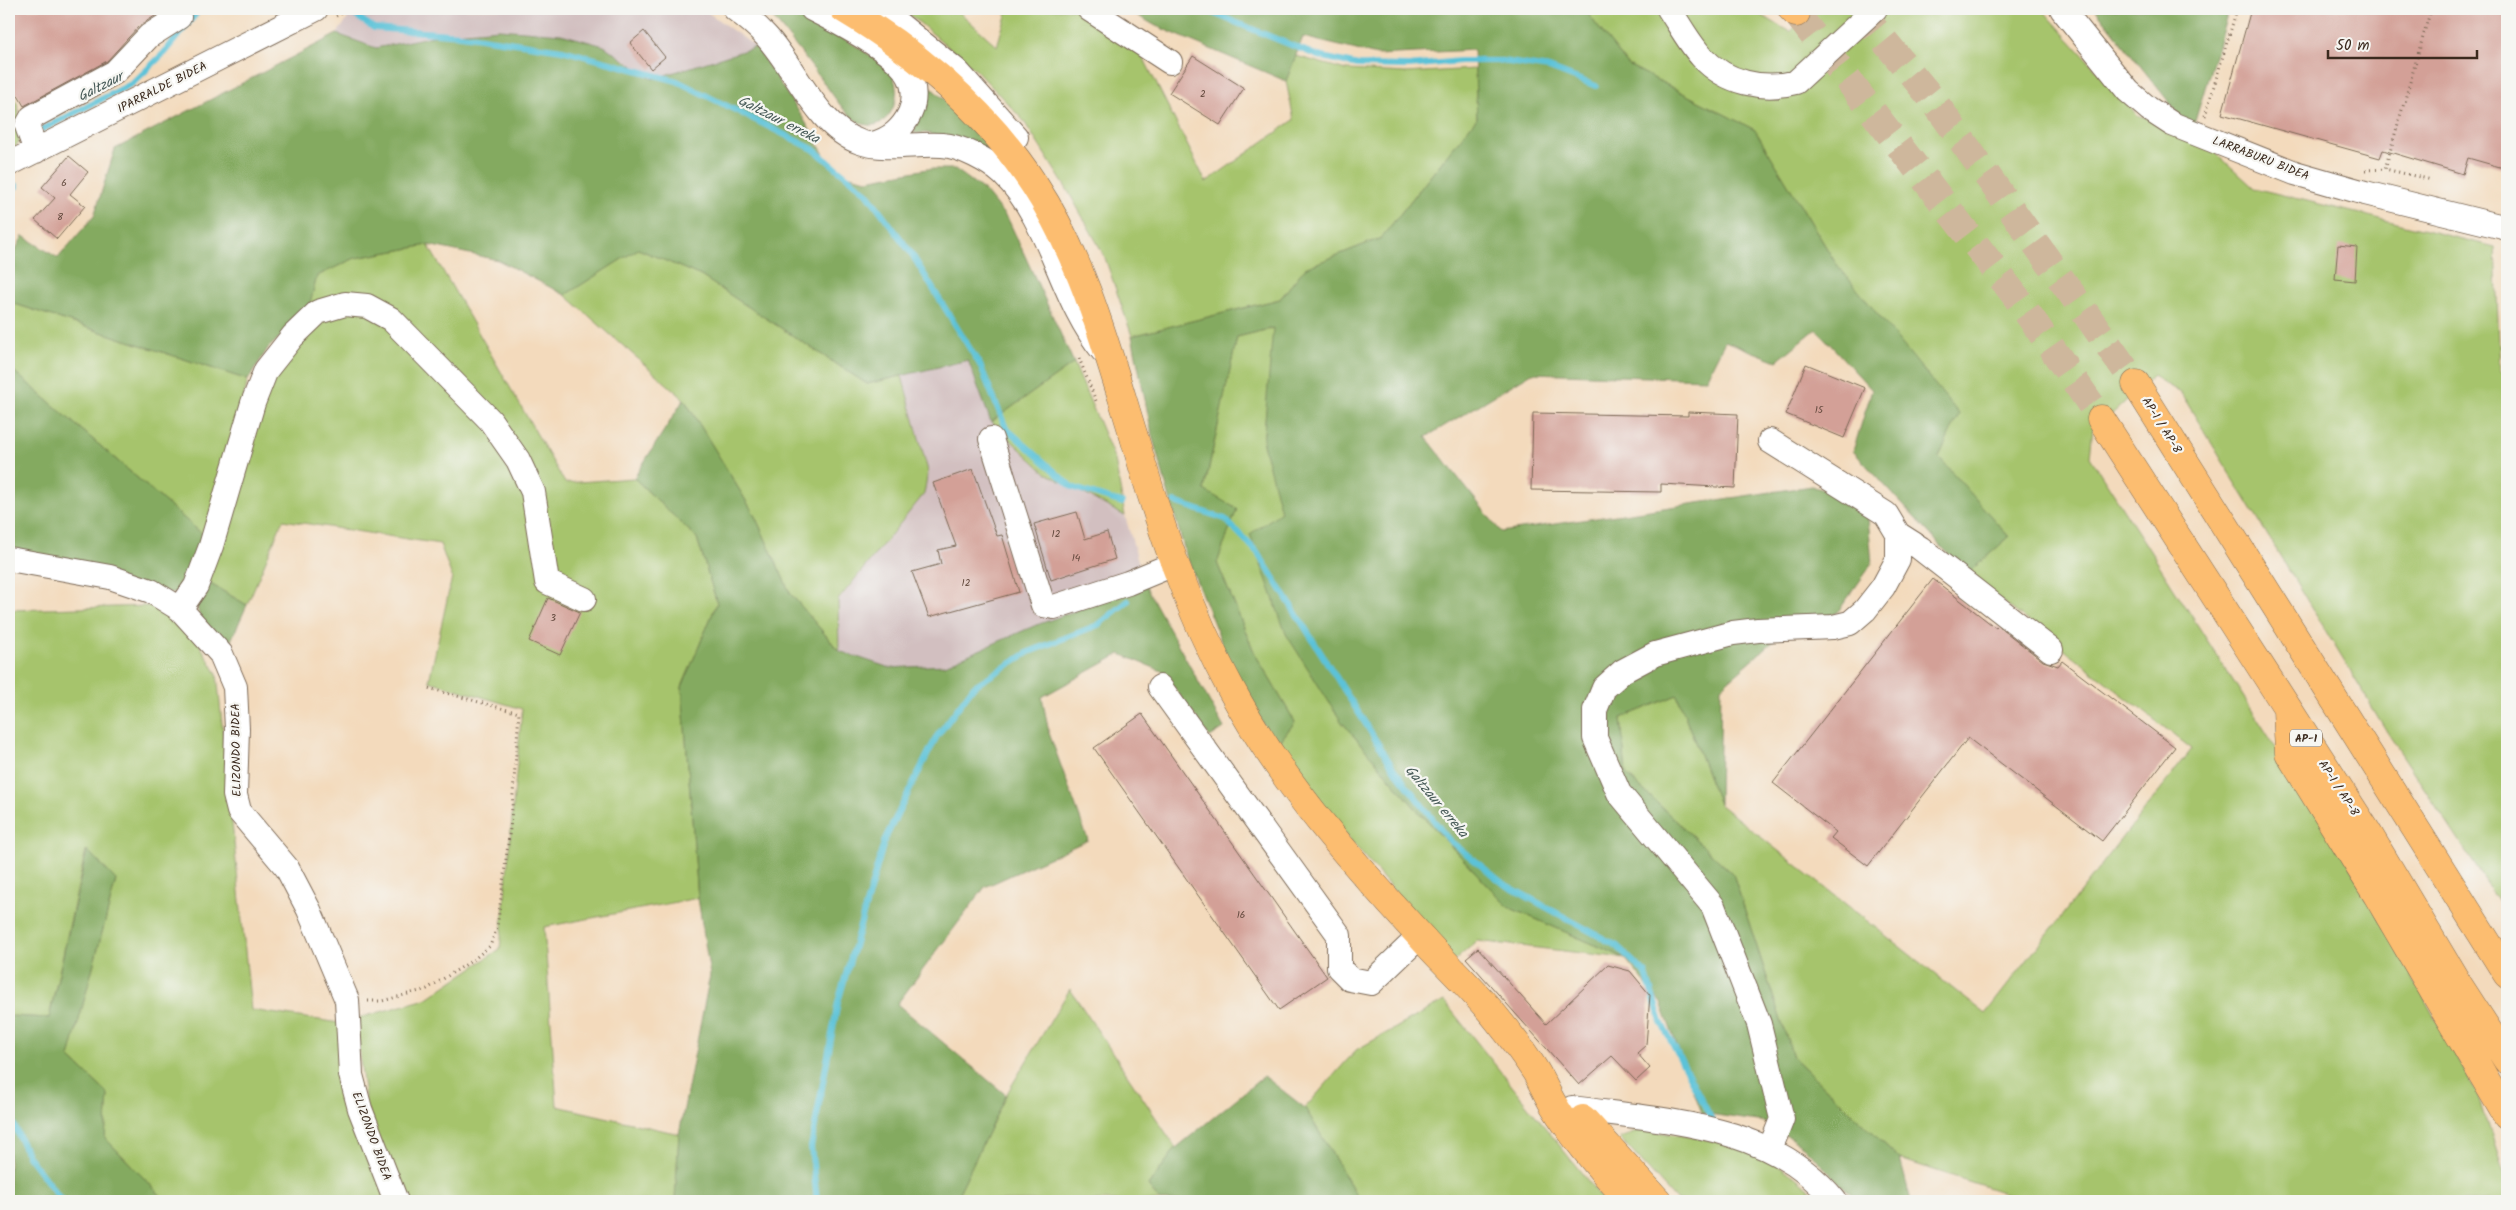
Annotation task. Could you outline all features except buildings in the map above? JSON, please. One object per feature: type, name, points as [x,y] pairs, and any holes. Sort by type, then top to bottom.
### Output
[{"type":"main road","points":[[844,9],[877,30],[936,74],[982,118],[1036,187],[1060,231],[1077,269],[1109,358],[1174,564],[1214,656],[1248,719],[1281,770],[1331,834],[1420,936],[1494,1016],[1536,1072],[1658,1201]]},
{"type":"main road","name":"AP-1 / AP-8","points":[[2136,384],[2507,974]]},
{"type":"main road","name":"AP-1 / AP-8","points":[[2101,419],[2366,830],[2456,981],[2507,1060]]},
{"type":"main road","points":[[2287,708],[2289,753],[2377,894],[2507,1116]]},
{"type":"main road","points":[[1536,1072],[1553,1104],[1574,1134],[1630,1201]]},
{"type":"street","name":"IPARRALDE BIDEA","points":[[9,164],[316,9]]},
{"type":"street","points":[[734,9],[767,36],[813,100],[838,130],[860,142],[893,148],[944,145],[976,157],[1003,174],[1041,229],[1080,318],[1109,358]]},
{"type":"street","points":[[812,9],[884,51],[909,75],[914,99],[908,118],[894,135],[873,144]]},
{"type":"street","points":[[880,9],[957,71],[1016,136],[1036,166],[1050,192],[1060,216],[1060,231]]},
{"type":"street","points":[[1089,9],[1170,62]]},
{"type":"street","points":[[1669,9],[1702,57],[1724,74],[1743,82],[1774,86],[1796,82],[1875,9]]},
{"type":"street","name":"LARRABURU BIDEA","points":[[2062,9],[2128,91],[2149,109],[2172,124],[2304,175],[2364,193],[2507,228]]},
{"type":"street","points":[[36,151],[28,126],[32,117],[115,72],[149,36],[179,18]]},
{"type":"street","points":[[180,609],[196,586],[211,546],[253,403],[266,370],[293,336],[318,312],[345,304],[367,306],[390,319],[490,420],[518,460],[533,492],[547,582],[584,599]]},
{"type":"street","points":[[991,439],[1043,605],[1054,607],[1128,583],[1174,564]]},
{"type":"street","points":[[1770,441],[1886,514],[1898,534],[1920,548],[2052,650]]},
{"type":"street","points":[[1770,1149],[1782,1119],[1759,1024],[1732,952],[1713,906],[1619,793],[1595,738],[1595,710],[1604,688],[1623,671],[1655,654],[1733,634],[1758,630],[1833,627],[1850,623],[1865,610],[1883,587],[1898,560],[1898,534]]},
{"type":"street","name":"ELIZONDO BIDEA","points":[[9,559],[110,578],[151,591],[180,609],[221,654],[235,687],[237,729],[235,795],[239,811],[287,868],[309,910],[347,1000],[351,1074],[360,1109],[396,1201]]},
{"type":"street","points":[[1160,687],[1338,935],[1339,968],[1350,979],[1371,983],[1420,936]]},
{"type":"street","points":[[1572,1108],[1740,1136],[1770,1149],[1799,1168],[1835,1201]]},
{"type":"street","points":[[1631,1172],[1649,1201]]},
{"type":"path","points":[[2200,135],[2237,9]]},
{"type":"path","points":[[2431,9],[2385,169],[2432,180]]},
{"type":"path","points":[[1077,352],[1098,405]]},
{"type":"path","points":[[347,1000],[382,1001],[427,989],[473,960],[490,946],[497,928],[511,820],[519,713],[428,688]]},
{"type":"shaded area","points":[[365,9],[703,9],[756,47],[652,79],[604,46],[443,34],[376,48],[337,34],[348,18]]},
{"type":"shaded area","points":[[968,360],[991,422],[1046,473],[1125,516],[1145,585],[1034,626],[945,665],[890,668],[839,651],[838,601],[924,494],[928,471],[902,376]]},
{"type":"green space","points":[[762,9],[781,9],[805,18],[858,47],[886,67],[892,74],[896,84],[894,105],[890,114],[876,124],[867,125],[852,118],[839,104],[775,20]]},
{"type":"green space","points":[[903,9],[956,9],[997,46],[1008,9],[1076,9],[1140,51],[1206,182],[1294,120],[1286,81],[1296,56],[1346,70],[1406,73],[1475,69],[1477,118],[1381,238],[1305,268],[1280,299],[1132,336],[1104,255],[1068,191],[1023,120],[976,70]]},
{"type":"green space","points":[[1126,9],[1584,9],[1628,65],[1755,130],[1835,262],[1959,414],[1939,457],[2009,537],[1967,574],[1853,451],[1872,390],[1816,329],[1777,361],[1725,341],[1706,379],[1532,373],[1426,437],[1501,532],[1812,486],[1867,505],[1872,564],[1837,613],[1791,626],[1721,687],[1719,804],[1677,695],[1621,718],[1626,774],[1733,874],[1793,1057],[1900,1159],[1911,1201],[1857,1201],[1803,1146],[1764,1122],[1702,1113],[1661,1003],[1625,958],[1508,907],[1417,810],[1341,721],[1286,634],[1250,534],[1281,512],[1263,444],[1273,328],[1237,337],[1204,490],[1237,509],[1217,563],[1255,654],[1295,722],[1276,746],[1237,681],[1186,555],[1153,439],[1132,336],[1280,299],[1305,268],[1381,238],[1477,118],[1474,50],[1377,55],[1303,37],[1286,81],[1156,26]]},
{"type":"green space","points":[[1584,9],[1751,9],[1790,32],[1813,9],[2042,9],[2137,115],[2192,131],[2254,188],[2495,247],[2500,370],[2507,377],[2507,896],[2502,906],[2389,735],[2181,393],[2153,376],[2113,413],[2093,426],[2090,457],[2342,851],[2479,1097],[2507,1183],[2507,1201],[2030,1201],[1900,1159],[1793,1057],[1733,874],[1626,774],[1621,718],[1677,695],[1719,804],[1985,1014],[2192,749],[1967,574],[2009,537],[1938,457],[1835,262],[1755,130],[1628,65]]},
{"type":"green space","points":[[2095,9],[2229,9],[2192,131]]},
{"type":"green space","points":[[499,29],[561,34],[604,46],[652,79],[756,47],[803,118],[826,158],[846,175],[867,180],[927,169],[955,169],[985,191],[1009,221],[1074,363],[991,422],[968,360],[867,384],[701,276],[638,249],[565,295],[498,260],[428,245],[355,258],[317,276],[308,312],[268,348],[248,380],[9,302],[9,262],[23,236],[58,258],[94,216],[115,149],[337,34],[376,48],[443,34]]},
{"type":"green space","points":[[924,82],[950,104],[987,145],[983,151],[927,133],[913,133],[924,109]]},
{"type":"green space","points":[[9,90],[17,103],[22,137],[13,150],[9,152]]},
{"type":"green space","points":[[428,245],[565,483],[634,478],[697,538],[717,603],[682,687],[698,898],[544,927],[557,1106],[679,1134],[675,1201],[403,1201],[366,1106],[355,1019],[426,999],[500,949],[522,709],[429,681],[452,577],[440,544],[283,520],[247,605],[207,582],[260,402],[301,336],[317,276],[355,258]]},
{"type":"green space","points":[[638,249],[701,276],[867,384],[902,376],[928,471],[924,494],[838,600],[839,651],[790,593],[754,514],[684,399],[565,295]]},
{"type":"green space","points":[[9,302],[248,380],[208,539],[9,367]]},
{"type":"green space","points":[[1274,328],[1263,444],[1341,721],[1417,810],[1508,907],[1625,958],[1477,941],[1454,961],[1333,820],[1276,746],[1295,722],[1255,654],[1217,563],[1237,509],[1204,491],[1237,337]]},
{"type":"green space","points":[[1074,363],[1115,460],[1125,516],[1046,473],[991,422]]},
{"type":"green space","points":[[9,367],[208,539],[182,591],[169,593],[9,552]]},
{"type":"green space","points":[[684,399],[754,514],[790,593],[839,651],[890,668],[945,665],[1034,626],[1145,585],[1224,728],[1210,737],[1162,671],[1120,654],[1042,697],[1049,733],[1088,840],[985,887],[897,1004],[1006,1095],[955,1201],[675,1201],[679,1134],[710,975],[698,898],[682,687],[717,603],[697,538],[634,478]]},
{"type":"green space","points":[[207,582],[247,605],[228,647],[199,615],[197,606]]},
{"type":"green space","points":[[149,606],[175,620],[197,640],[217,674],[251,1010],[340,1023],[388,1201],[166,1201],[105,1138],[108,1094],[69,1057],[116,880],[86,850],[49,1018],[9,1016],[9,610]]},
{"type":"green space","points":[[87,850],[116,880],[69,1057],[108,1094],[105,1138],[166,1201],[9,1201],[9,1016],[49,1018]]},
{"type":"green space","points":[[1070,989],[1176,1148],[1148,1186],[1160,1201],[955,1201],[1006,1095]]},
{"type":"green space","points":[[1444,1001],[1604,1201],[1360,1201],[1305,1108],[1356,1050]]},
{"type":"green space","points":[[1264,1076],[1305,1108],[1360,1201],[1160,1201],[1148,1186],[1176,1148]]},
{"type":"green space","points":[[1642,1130],[1717,1142],[1760,1156],[1801,1181],[1821,1201],[1677,1201],[1620,1138]]},
{"type":"waterway","name":"Galtzaur","points":[[43,129],[133,83],[163,54],[200,9]]},
{"type":"waterway","points":[[1203,9],[1318,56],[1358,65],[1409,66],[1460,61],[1502,61],[1549,68],[1596,86]]},
{"type":"waterway","name":"Galtzaur erreka","points":[[356,16],[374,28],[461,35],[562,50],[677,81],[813,149],[867,193],[911,253],[980,365],[1006,428],[1072,487],[1122,503]]},
{"type":"waterway","name":"Galtzaur","points":[[9,190],[17,186]]},
{"type":"waterway","name":"Galtzaur erreka","points":[[1175,502],[1225,519],[1258,553],[1394,769],[1449,840],[1504,884],[1617,946],[1646,974],[1661,1022],[1712,1120]]},
{"type":"waterway","points":[[817,1201],[811,1147],[838,1002],[885,839],[937,736],[974,686],[1029,652],[1098,625],[1128,601]]},
{"type":"waterway","points":[[9,1114],[28,1156],[62,1201]]},
{"type":"tunnel","points":[[1858,9],[1933,100],[2136,384]]},
{"type":"tunnel","points":[[1796,13],[2017,298],[2101,419]]}]
